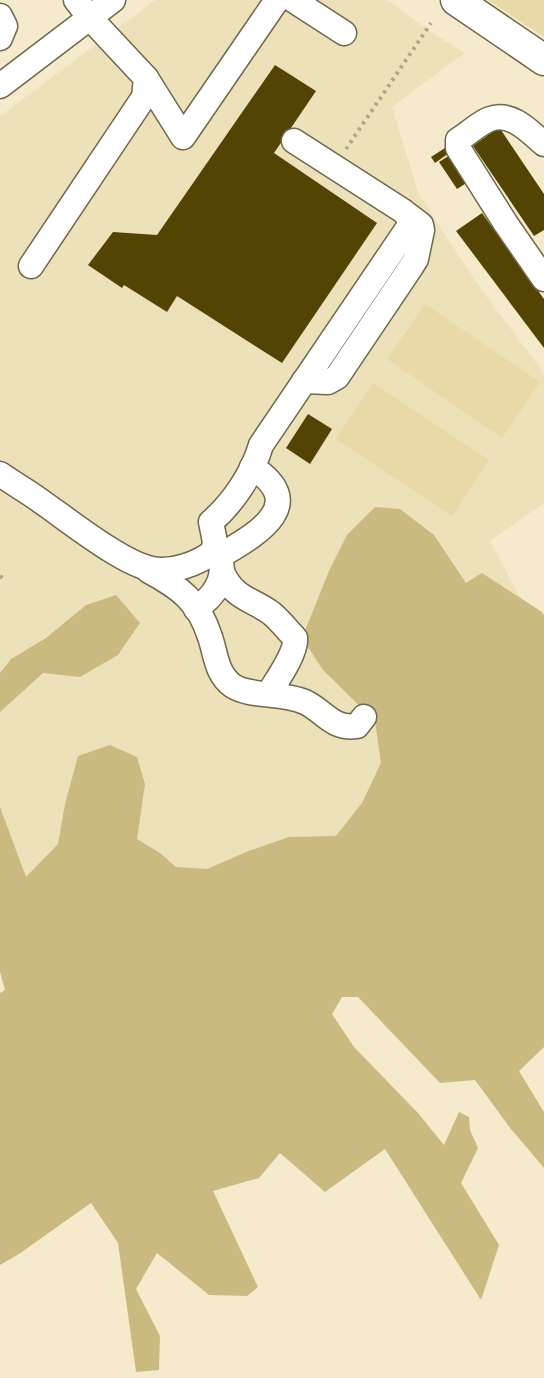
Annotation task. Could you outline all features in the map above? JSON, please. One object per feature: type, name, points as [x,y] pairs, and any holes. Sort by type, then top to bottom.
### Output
[{"type":"main road","points":[[456,0],[544,60]]},
{"type":"street","points":[[0,86],[83,9],[113,0]]},
{"type":"street","points":[[83,9],[146,78],[183,137],[277,0]]},
{"type":"street","points":[[293,0],[344,33]]},
{"type":"street","points":[[0,16],[5,26],[0,38]]},
{"type":"street","points":[[30,266],[144,97],[146,78]]},
{"type":"street","points":[[544,144],[519,123],[502,118],[491,119],[458,140],[458,148],[544,279]]},
{"type":"street","points":[[269,693],[296,645],[296,638],[270,612],[240,596],[230,586],[219,557],[211,522],[227,505],[252,467],[261,445],[410,225],[411,219],[294,141]]},
{"type":"street","points":[[219,557],[265,526],[275,515],[277,499],[274,490],[266,478],[252,467]]},
{"type":"street","points":[[0,474],[116,553],[182,590],[196,609],[211,639],[219,669],[227,680],[246,691],[284,695],[304,702],[332,722],[344,726],[357,726],[364,717]]},
{"type":"street","points":[[142,567],[162,570],[178,568],[210,555],[214,549],[219,557],[212,595],[196,609]]},
{"type":"path","points":[[334,166],[431,23]]},
{"type":"path","points":[[0,576],[5,580]]},
{"type":"shaded area","points":[[155,0],[387,0],[465,53],[392,107],[418,192],[486,296],[544,373],[544,503],[490,541],[544,642],[105,1122],[0,870],[0,116]]},
{"type":"shaded area","points":[[488,0],[544,0],[544,37]]},
{"type":"shaded area","points":[[425,304],[540,382],[502,438],[387,359]]},
{"type":"shaded area","points":[[373,383],[489,460],[452,516],[336,439]]},
{"type":"shaded area","points":[[375,507],[400,509],[434,535],[466,583],[482,573],[544,615],[544,1047],[519,1071],[544,1112],[544,1168],[511,1129],[475,1080],[440,1083],[358,997],[342,997],[332,1014],[354,1047],[418,1113],[444,1145],[459,1112],[469,1117],[470,1130],[478,1148],[461,1183],[499,1245],[481,1300],[385,1149],[325,1192],[280,1153],[259,1178],[213,1191],[258,1287],[247,1296],[209,1295],[157,1253],[136,1289],[160,1336],[159,1370],[136,1372],[118,1243],[91,1203],[0,1265],[0,993],[5,990],[0,972],[0,807],[26,877],[58,844],[65,804],[78,756],[110,745],[137,757],[145,784],[137,839],[160,853],[176,867],[207,869],[289,837],[336,836],[362,803],[381,763],[375,721],[323,670],[302,638],[329,571],[347,535]]},
{"type":"shaded area","points":[[116,595],[140,623],[118,655],[80,677],[43,673],[0,712],[0,673],[11,659],[46,638],[86,605]]},
{"type":"building","points":[[275,65],[316,91],[274,153],[377,223],[282,363],[177,296],[167,312],[124,285],[122,288],[88,265],[113,232],[157,235]]},
{"type":"building","points":[[499,127],[544,194],[544,230],[534,236],[473,146]]},
{"type":"building","points":[[445,148],[449,153],[435,163],[431,157]]},
{"type":"building","points":[[450,155],[468,182],[457,189],[439,162]]},
{"type":"building","points":[[482,213],[544,299],[544,348],[456,231]]},
{"type":"building","points":[[308,414],[332,429],[310,464],[286,448]]}]
